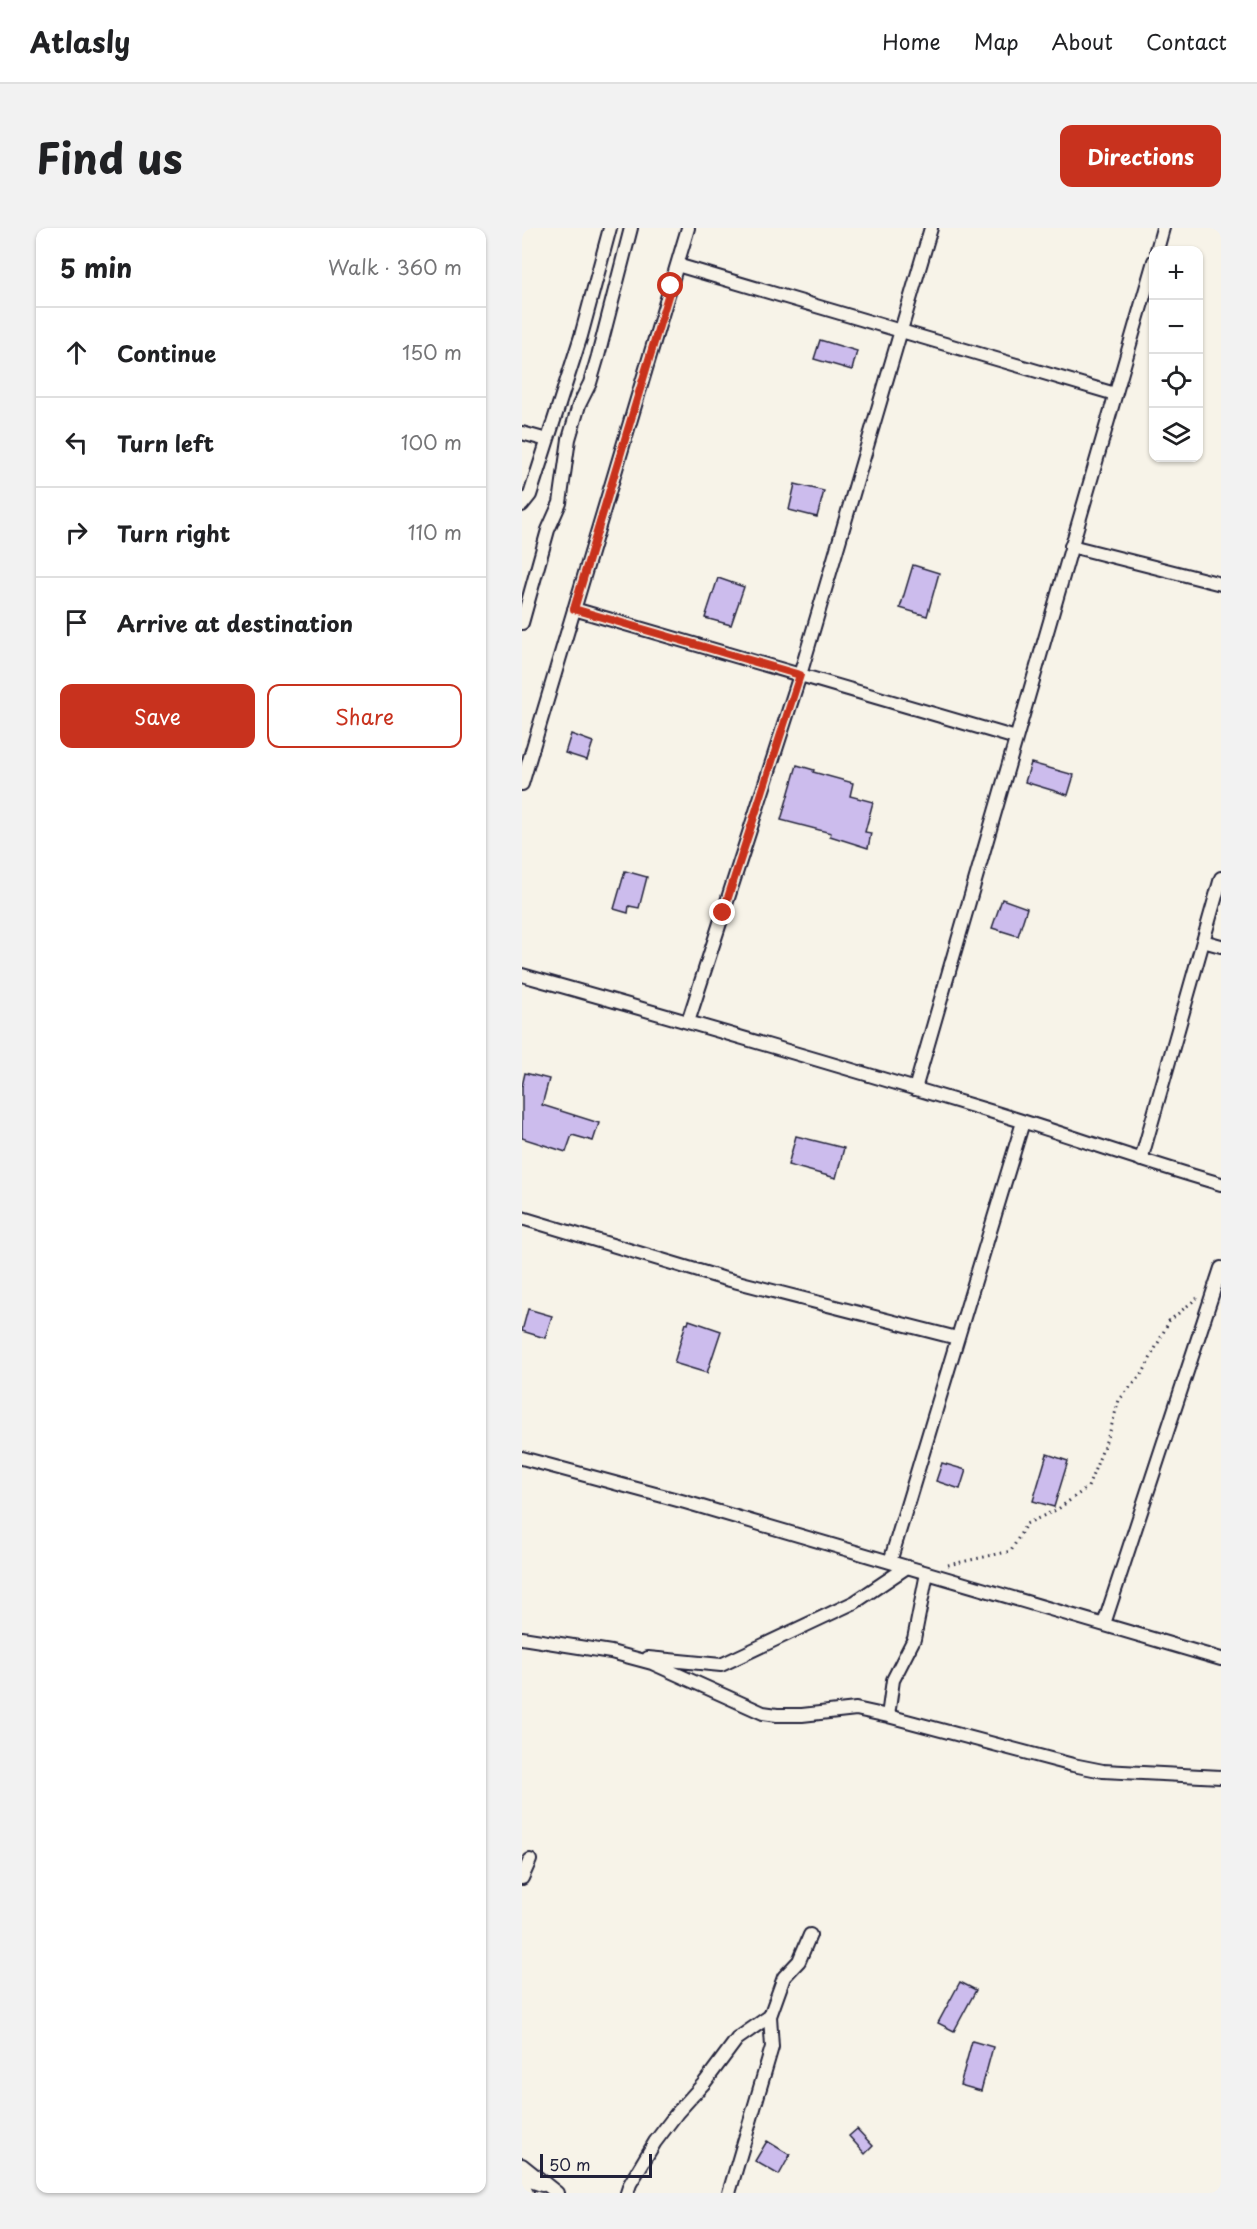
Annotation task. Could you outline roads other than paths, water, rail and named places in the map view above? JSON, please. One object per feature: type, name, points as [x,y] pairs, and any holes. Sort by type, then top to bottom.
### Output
[{"type":"street","points":[[522,505],[530,495],[548,440],[610,228]]},
{"type":"street","points":[[522,623],[548,530],[560,504],[569,439],[579,405],[590,383],[632,228]]},
{"type":"street","points":[[522,784],[688,228]]},
{"type":"street","points":[[688,1022],[800,675],[931,228]]},
{"type":"street","points":[[1157,246],[1163,228]]},
{"type":"street","points":[[677,265],[1115,394]]},
{"type":"street","points":[[915,1089],[1149,278]]},
{"type":"street","points":[[522,433],[548,440]]},
{"type":"street","points":[[1071,546],[1221,584]]},
{"type":"street","points":[[574,609],[1016,738]]},
{"type":"street","points":[[1141,1160],[1221,878]]},
{"type":"street","points":[[1203,941],[1221,946]]},
{"type":"street","points":[[522,975],[915,1089],[1221,1184]]},
{"type":"street","points":[[890,1562],[1023,1122]]},
{"type":"street","points":[[522,1218],[722,1278],[957,1338]]},
{"type":"street","points":[[1104,1624],[1221,1268]]},
{"type":"street","points":[[522,1458],[685,1502],[907,1568],[933,1570],[1221,1659]]},
{"type":"street","points":[[522,1638],[627,1656],[721,1665],[855,1602],[907,1568]]},
{"type":"street","points":[[888,1716],[893,1680],[914,1639],[933,1570]]},
{"type":"street","points":[[627,1656],[652,1663],[763,1713],[802,1714],[856,1709],[987,1744],[1103,1771],[1221,1777]]},
{"type":"street","points":[[522,1878],[530,1860]]},
{"type":"street","points":[[729,2193],[772,2047],[770,2016],[784,1977],[799,1961],[810,1935]]},
{"type":"street","points":[[627,2193],[630,2184],[656,2142],[677,2113],[705,2082],[737,2039],[770,2016]]},
{"type":"street","points":[[522,2165],[554,2191]]},
{"type":"street","points":[[522,2178],[554,2191]]},
{"type":"street","points":[[522,2186],[527,2193]]}]
